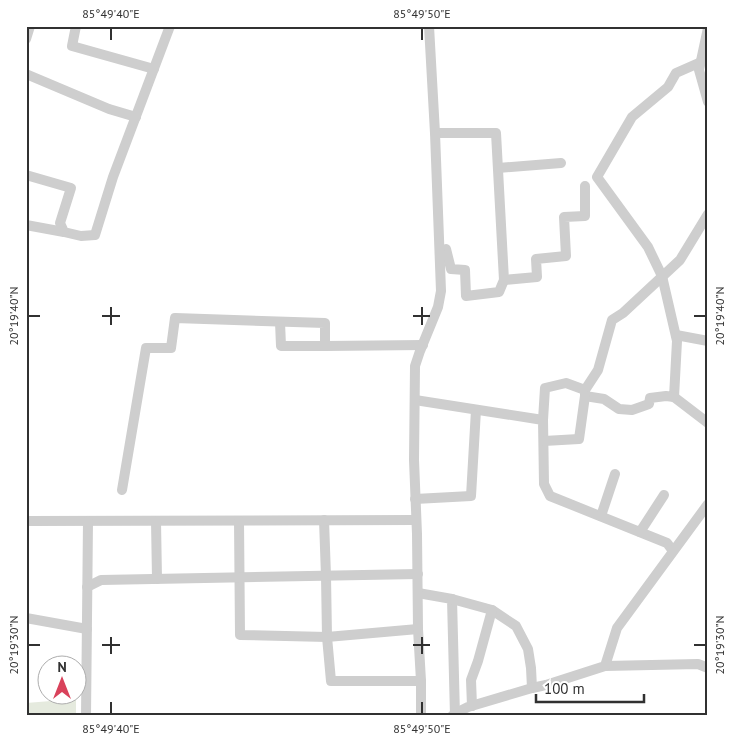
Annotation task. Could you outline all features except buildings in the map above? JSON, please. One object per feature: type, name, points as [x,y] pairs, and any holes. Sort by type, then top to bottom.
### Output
[{"type":"street","points":[[26,39],[30,26]]},
{"type":"street","points":[[76,26],[72,46],[154,69]]},
{"type":"street","points":[[26,225],[81,236],[95,236],[113,177],[170,26]]},
{"type":"street","points":[[421,716],[414,460],[415,366],[438,307],[441,292],[429,26]]},
{"type":"street","points":[[708,28],[699,70],[708,102]]},
{"type":"street","points":[[674,396],[677,341],[662,276],[648,247],[598,177],[632,117],[668,87],[676,73],[700,62]]},
{"type":"street","points":[[26,74],[109,109],[136,117]]},
{"type":"street","points":[[435,133],[496,133],[504,280],[499,292],[466,296],[465,270],[450,269],[446,249]]},
{"type":"street","points":[[498,168],[561,164]]},
{"type":"street","points":[[26,175],[71,188],[60,223],[64,232]]},
{"type":"street","points":[[504,280],[537,277],[536,259],[566,256],[564,217],[585,216],[585,186]]},
{"type":"street","points":[[544,441],[579,439],[585,393],[598,370],[612,320],[680,260],[708,216]]},
{"type":"street","points":[[122,490],[146,348],[171,348],[175,318],[325,323],[325,346]]},
{"type":"street","points":[[280,322],[281,346],[423,345]]},
{"type":"street","points":[[676,335],[708,341]]},
{"type":"street","points":[[673,551],[667,543],[550,496],[544,484],[543,420],[545,388],[566,384],[604,399],[619,409],[632,410],[649,404],[650,398],[674,396],[708,423]]},
{"type":"street","points":[[415,400],[543,420]]},
{"type":"street","points":[[415,499],[471,496],[476,410]]},
{"type":"street","points":[[601,516],[615,474]]},
{"type":"street","points":[[640,532],[664,495]]},
{"type":"street","points":[[605,666],[617,628],[708,504]]},
{"type":"street","points":[[26,520],[416,520]]},
{"type":"street","points":[[324,520],[327,637],[331,681],[421,681]]},
{"type":"street","points":[[86,716],[88,521]]},
{"type":"street","points":[[156,521],[157,579]]},
{"type":"street","points":[[239,521],[240,635],[327,637],[418,629]]},
{"type":"street","points":[[87,587],[101,580],[418,574]]},
{"type":"street","points":[[418,593],[452,599],[492,610],[516,626],[528,649],[532,688]]},
{"type":"street","points":[[452,599],[455,715],[472,706],[605,666],[698,664],[708,668]]},
{"type":"street","points":[[472,706],[471,680],[492,610]]},
{"type":"street","points":[[26,618],[87,630]]},
{"type":"shaded area","points":[[26,703],[76,704],[76,716],[26,716]]}]
